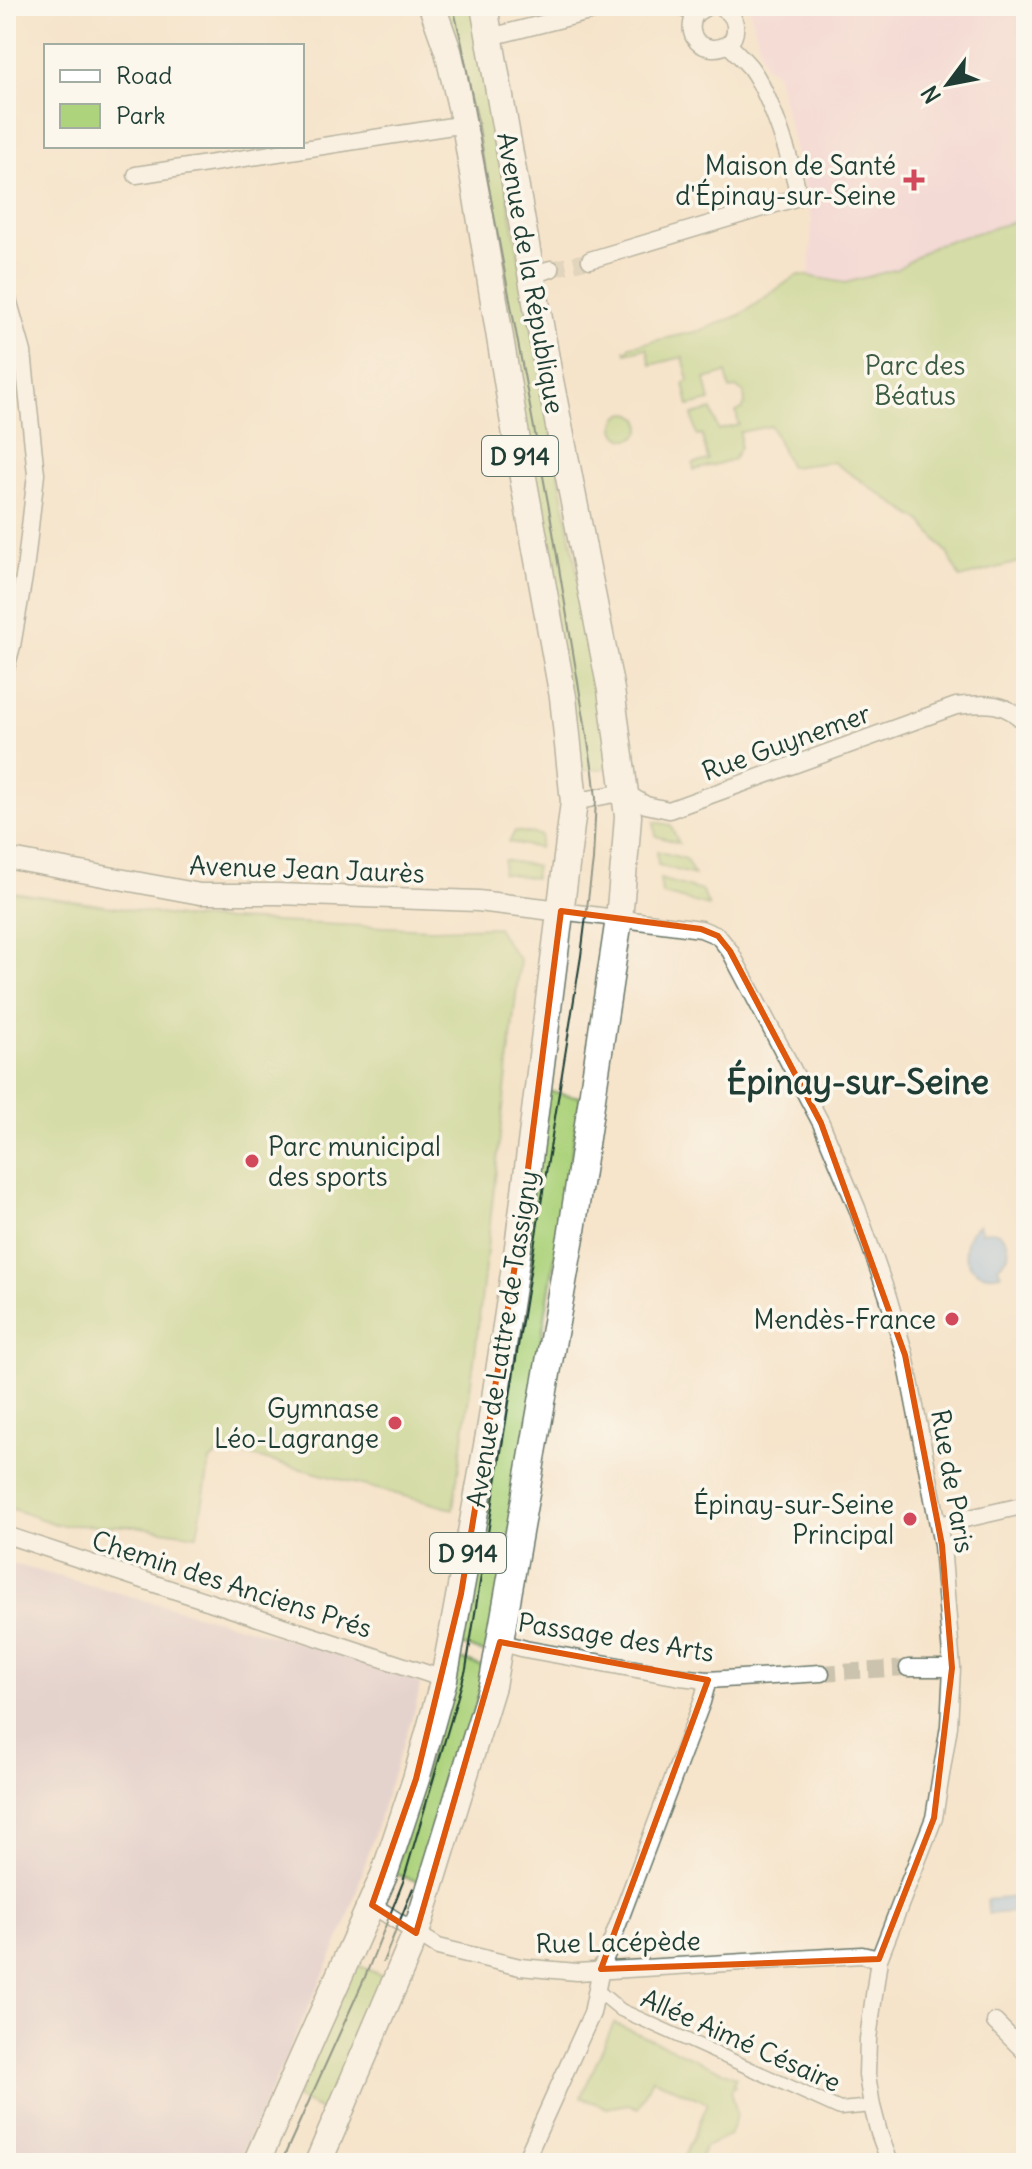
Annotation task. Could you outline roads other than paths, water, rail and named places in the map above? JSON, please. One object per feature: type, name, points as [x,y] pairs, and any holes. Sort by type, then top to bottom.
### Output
[{"type":"main road","name":"Avenue de la République","points":[[432,6],[448,51],[465,124],[522,472],[563,697],[574,802],[561,911]]},
{"type":"main road","name":"Avenue de la République","points":[[484,6],[502,119],[541,272],[611,690],[628,816],[619,919]]},
{"type":"main road","name":"Avenue de Lattre de Tassigny","points":[[256,2163],[372,1905],[416,1779],[444,1679],[491,1424],[514,1277],[561,911]]},
{"type":"main road","name":"Avenue de Lattre de Tassigny","points":[[318,2163],[416,1933],[492,1686],[571,1237],[619,919]]},
{"type":"street","points":[[490,37],[613,6]]},
{"type":"street","points":[[678,6],[702,10],[691,28],[696,41],[715,49],[728,44],[735,32],[729,12],[719,6]]},
{"type":"street","points":[[590,260],[799,197],[794,174],[761,86],[750,67],[728,44]]},
{"type":"street","points":[[136,175],[465,124]]},
{"type":"street","points":[[6,292],[22,347],[36,474],[25,571],[6,668]]},
{"type":"street","name":"Rue Guynemer","points":[[624,792],[646,805],[669,810],[956,706],[990,703],[1020,717]]},
{"type":"street","points":[[574,802],[624,792]]},
{"type":"street","name":"Avenue Jean Jaurès","points":[[6,858],[200,894],[478,901],[561,911]]},
{"type":"street","points":[[561,911],[619,919]]},
{"type":"street","name":"Rue de Paris","points":[[619,919],[701,929],[718,936],[730,951],[821,1123],[857,1208],[905,1355],[939,1525],[952,1668],[949,1726],[934,1818],[879,1959],[868,2039],[867,2075],[872,2106],[890,2163]]},
{"type":"street","points":[[939,1525],[1026,1505]]},
{"type":"street","name":"Chemin des Anciens Prés","points":[[6,1535],[444,1679]]},
{"type":"street","name":"Passage des Arts","points":[[500,1642],[708,1680],[821,1673]]},
{"type":"street","points":[[908,1668],[952,1668]]},
{"type":"street","points":[[524,2163],[592,2013],[601,1969],[708,1680]]},
{"type":"street","name":"Rue Lacépède","points":[[372,1905],[438,1947],[520,1967],[577,1972],[862,1955],[879,1959]]},
{"type":"street","name":"Allée Aimé Césaire","points":[[598,1991],[621,2010],[840,2109],[872,2106]]},
{"type":"street","points":[[995,2022],[1026,2053]]},
{"type":"water","points":[[979,1224],[982,1232],[998,1233],[1006,1239],[1008,1256],[998,1267],[1001,1274],[979,1273],[967,1260],[966,1242]]},
{"type":"water","points":[[1026,1896],[1026,1911],[988,1914],[987,1900]]},
{"type":"tunnel","points":[[551,269],[590,260]]},
{"type":"tunnel","points":[[821,1673],[908,1668]]},
{"type":"tram line","points":[[281,2163],[365,1977],[403,1882],[466,1669],[581,956],[593,860],[596,798],[593,772],[549,508],[453,6]]},
{"type":"tram line","points":[[383,1962],[413,1888]]},
{"type":"place","name":"Maison de Santé d'Épinay-sur-Seine","points":[[914,180]]},
{"type":"place","name":"Parc municipal des sports","points":[[252,1161]]},
{"type":"place","name":"Mendès-France","points":[[952,1319]]},
{"type":"place","name":"Gymnase Léo-Lagrange","points":[[395,1423]]},
{"type":"place","name":"Épinay-sur-Seine Principal","points":[[910,1519]]},
{"type":"district","name":"Épinay-sur-Seine","points":[[858,1081]]},
{"type":"park label","name":"Parc des Béatus","points":[[915,380]]}]
